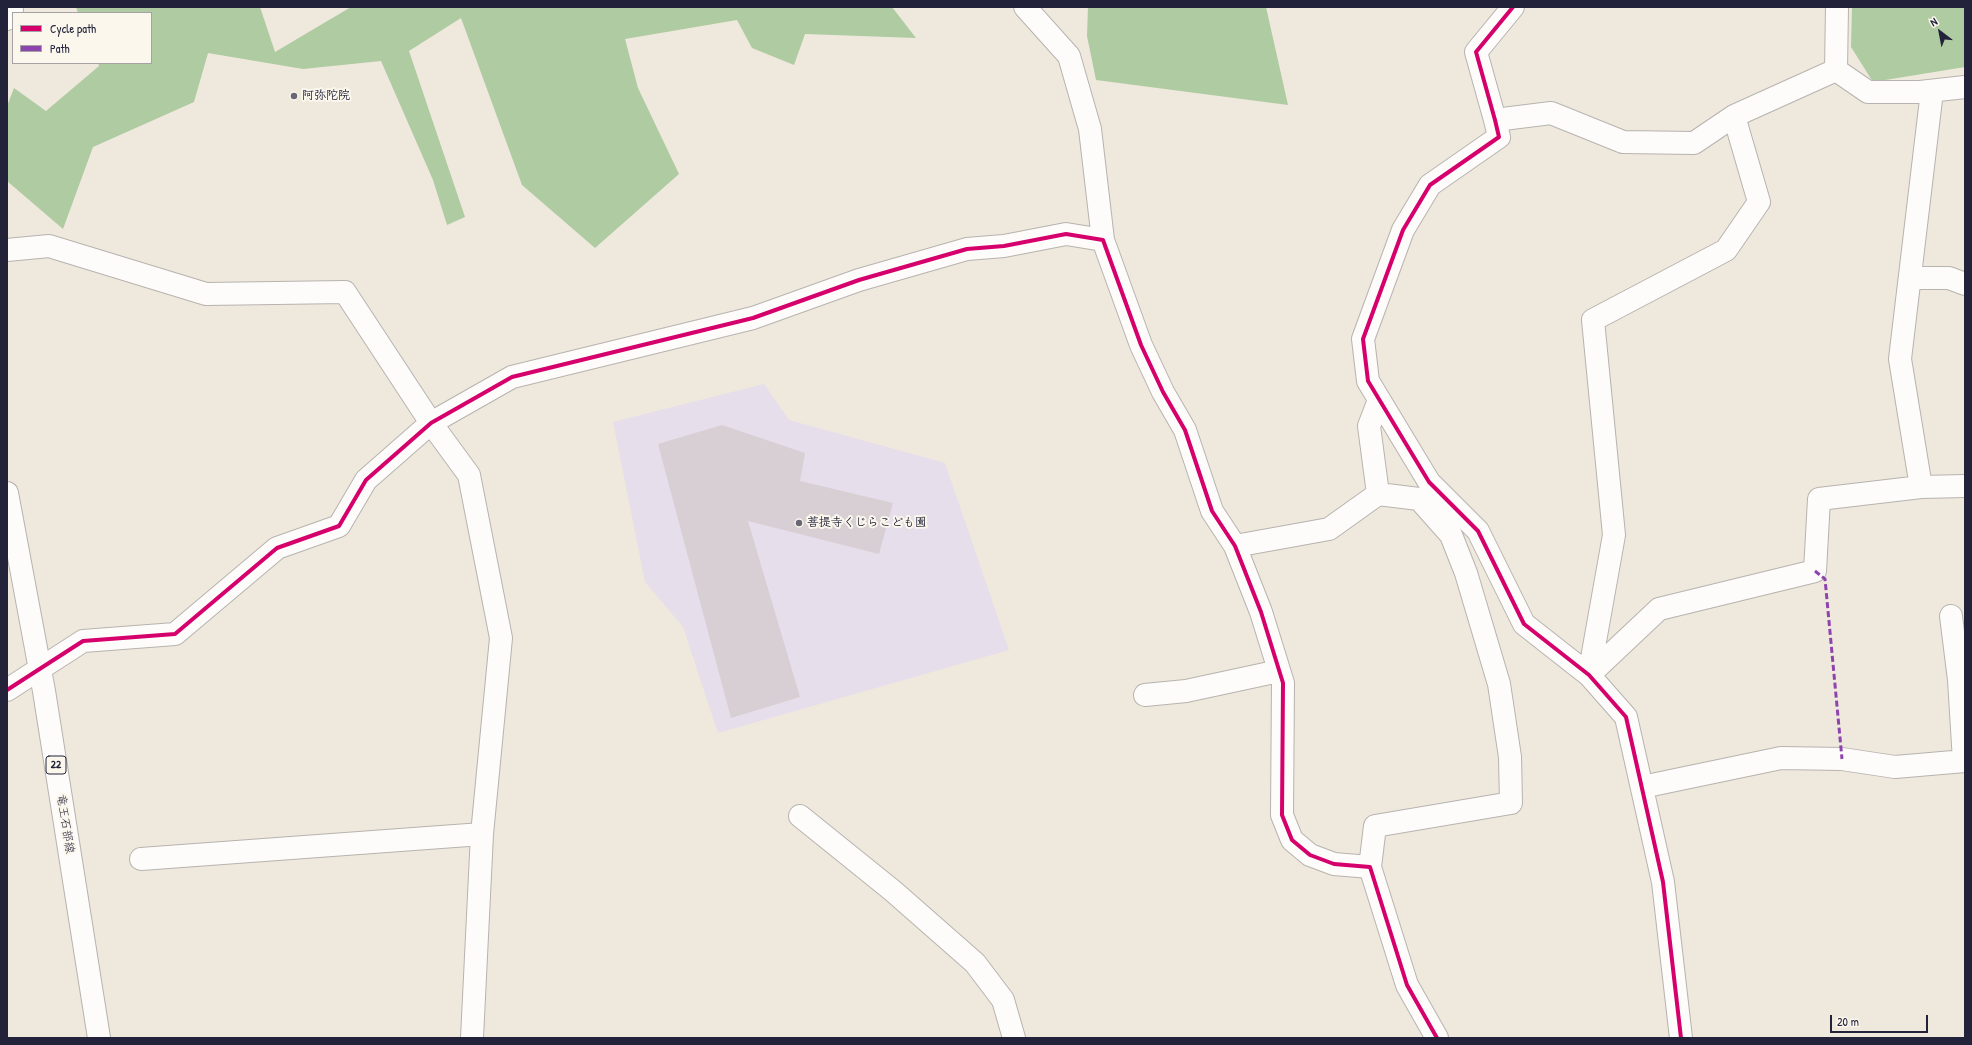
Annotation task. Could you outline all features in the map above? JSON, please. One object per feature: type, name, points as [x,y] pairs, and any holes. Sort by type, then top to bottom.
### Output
[{"type":"street","points":[[7,19],[12,11],[11,7]]},
{"type":"street","points":[[1026,7],[1069,56],[1090,129],[1103,240],[1140,345],[1163,392],[1185,430],[1212,511],[1235,546],[1261,612],[1283,683],[1282,815],[1292,840],[1310,855],[1334,864],[1370,867]]},
{"type":"street","points":[[1513,7],[1476,52],[1499,138],[1430,185],[1403,230],[1363,339],[1368,381],[1429,482],[1478,531],[1524,624],[1589,675],[1626,717],[1663,882],[1681,1038]]},
{"type":"street","points":[[1836,70],[1838,7]]},
{"type":"street","points":[[1495,120],[1551,113],[1623,142],[1694,143],[1734,116],[1836,70]]},
{"type":"street","points":[[1836,70],[1868,92],[1932,91],[1965,87]]},
{"type":"street","points":[[1921,487],[1900,359],[1932,91]]},
{"type":"street","points":[[1589,675],[1614,535],[1593,320],[1726,250],[1759,202],[1734,116]]},
{"type":"street","points":[[7,690],[83,641],[175,634],[277,548],[339,526],[366,480],[431,424],[512,377],[753,318],[859,280],[967,249],[1004,246],[1066,234],[1103,240]]},
{"type":"street","points":[[7,250],[49,246],[206,294],[345,292],[431,424],[469,475],[500,638],[482,834],[472,1038]]},
{"type":"street","points":[[1910,278],[1949,278],[1965,284]]},
{"type":"street","points":[[1378,494],[1369,426],[1380,400]]},
{"type":"street","points":[[1589,675],[1659,609],[1815,570],[1819,499],[1921,487],[1965,486]]},
{"type":"street","name":"竜王石部線","points":[[7,493],[40,669],[99,1038]]},
{"type":"street","points":[[1235,546],[1329,529],[1378,494],[1419,499],[1451,534],[1466,573],[1499,684],[1510,757],[1510,803],[1375,826],[1370,867],[1407,985],[1436,1038]]},
{"type":"street","points":[[1642,787],[1781,758],[1842,759],[1895,768],[1965,761],[1959,680],[1951,616]]},
{"type":"street","points":[[1145,695],[1186,691],[1279,671]]},
{"type":"street","points":[[800,816],[888,886],[975,963],[1003,1000],[1014,1038]]},
{"type":"street","points":[[141,859],[482,834]]},
{"type":"shaded area","name":"菩提寺くじらこども園","points":[[764,384],[789,420],[945,463],[1009,650],[718,733],[683,627],[645,582],[613,422]]},
{"type":"green space","points":[[76,7],[260,7],[275,52],[351,7],[892,7],[916,38],[805,34],[794,65],[752,48],[737,20],[625,39],[638,88],[679,174],[595,248],[522,185],[461,18],[409,51],[465,217],[447,225],[433,180],[381,61],[303,69],[208,53],[194,102],[93,147],[63,229],[7,181],[7,106],[14,88],[46,111],[99,66],[98,64],[152,64],[152,12],[78,12]]},
{"type":"green space","points":[[1088,7],[1266,7],[1288,105],[1096,80],[1087,36]]},
{"type":"green space","points":[[1852,7],[1965,7],[1965,67],[1873,82],[1851,47]]},
{"type":"building","points":[[722,425],[805,453],[800,481],[893,503],[879,554],[748,521],[800,697],[731,718],[658,444]]},
{"type":"marked path","points":[[1815,571],[1825,579],[1842,759]]},
{"type":"cycle path","points":[[1513,7],[1476,52],[1499,137],[1430,185],[1403,230],[1363,339],[1368,381],[1429,482],[1478,531],[1524,624],[1589,675],[1626,717],[1663,882],[1681,1038]]},
{"type":"cycle path","points":[[7,690],[83,641],[175,634],[277,548],[339,526],[366,480],[431,423],[512,377],[753,318],[859,280],[967,249],[1004,246],[1066,234],[1103,240],[1141,345],[1163,392],[1185,430],[1212,511],[1235,546],[1261,612],[1283,683],[1282,815],[1292,840],[1310,855],[1334,864],[1370,867],[1407,985],[1437,1038]]},
{"type":"place","name":"阿弥陀院","points":[[294,96]]},
{"type":"place","name":"菩提寺くじらこども園","points":[[799,523]]}]
